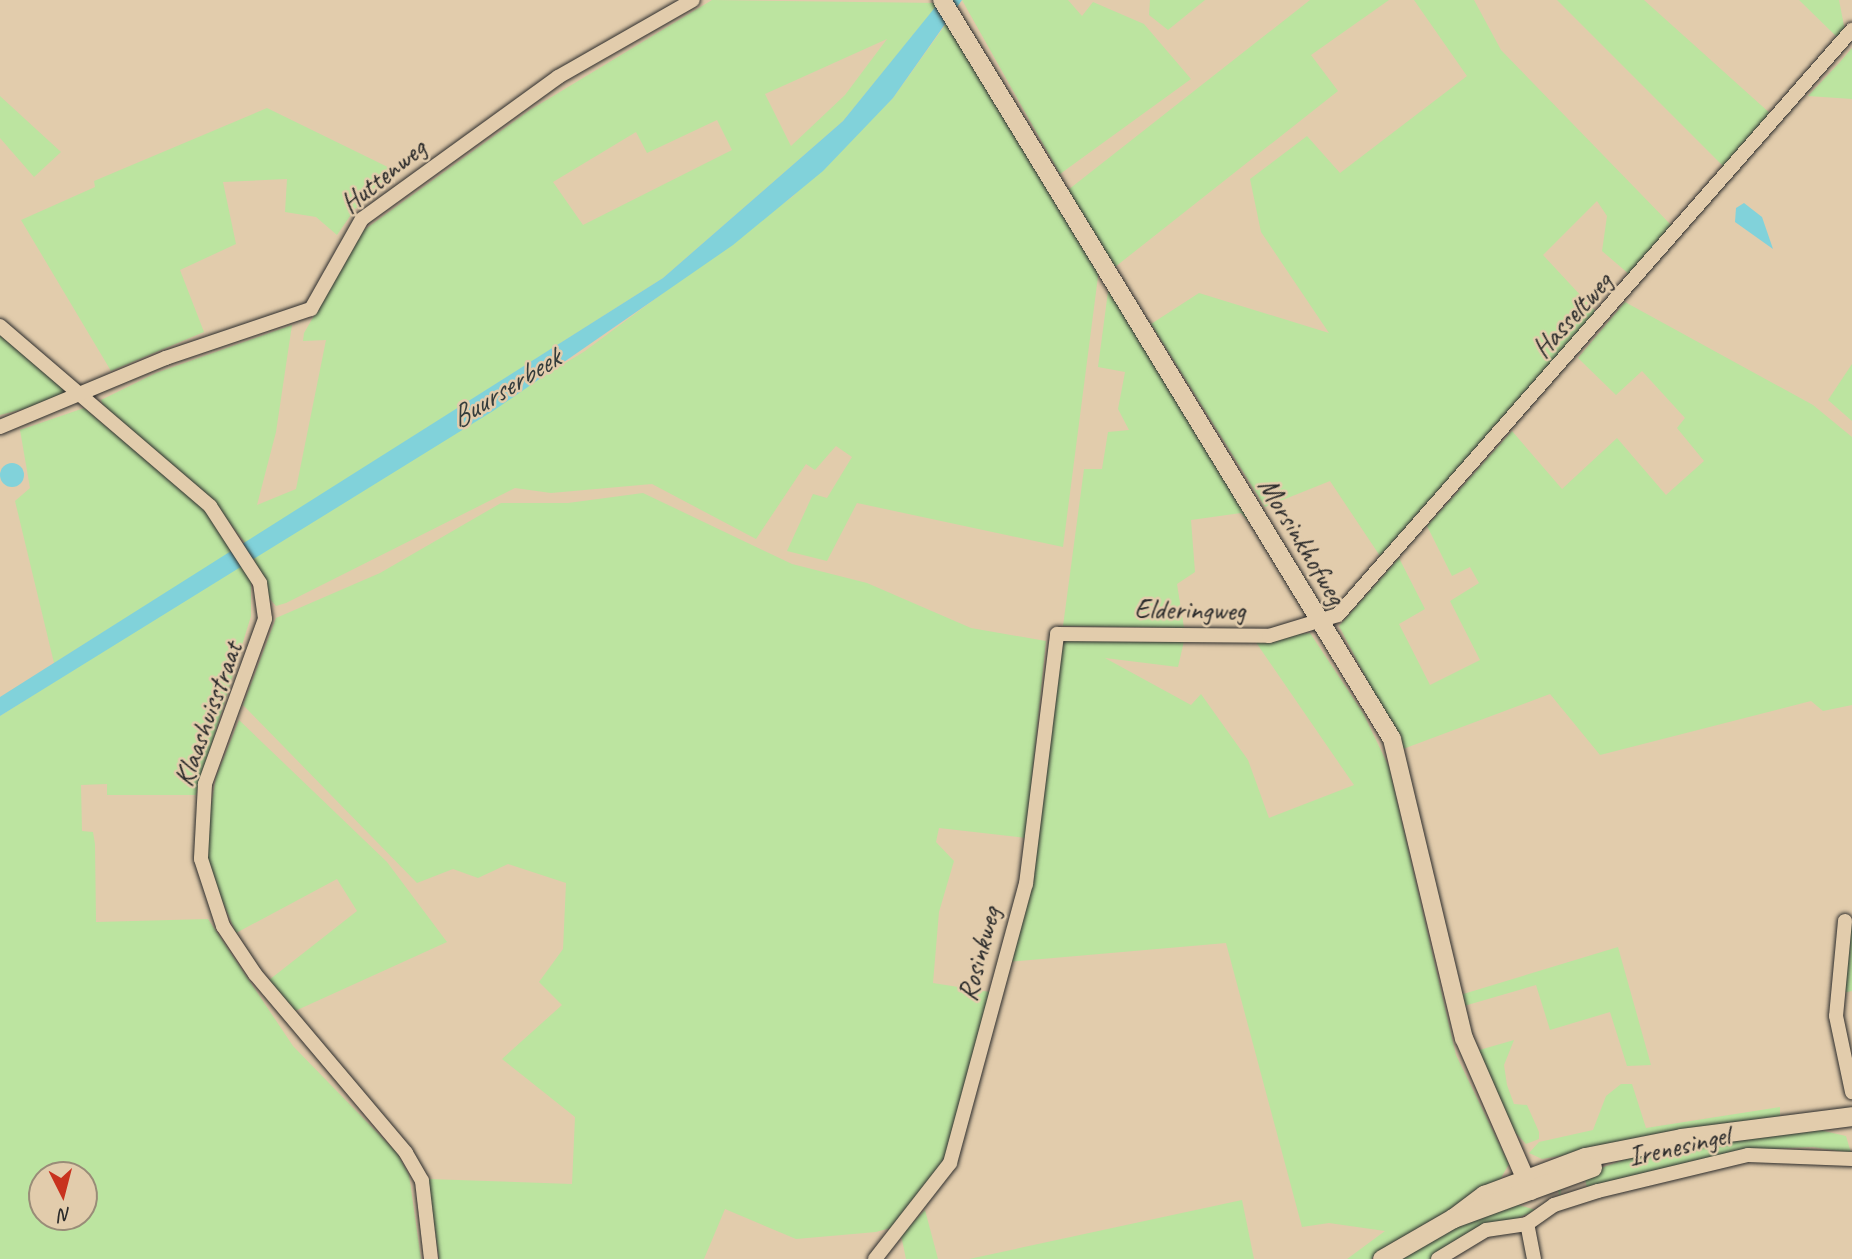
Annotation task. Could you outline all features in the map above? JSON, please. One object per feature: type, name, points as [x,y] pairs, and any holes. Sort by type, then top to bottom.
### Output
[{"type":"main road","points":[[1382,1259],[1453,1218],[1527,1182],[1610,1155],[1789,1124],[1852,1116]]},
{"type":"main road","points":[[1789,1124],[1852,1127]]},
{"type":"street","name":"Huttenweg","points":[[0,427],[82,398],[166,358],[311,309],[362,219],[558,77],[693,0]]},
{"type":"street","name":"Morsinkhofweg","points":[[942,0],[1322,625],[1401,762],[1464,1038],[1527,1182]]},
{"type":"street","name":"Hasseltweg","points":[[1322,625],[1347,605],[1852,30]]},
{"type":"street","name":"Klaashuisstraat","points":[[0,326],[210,506],[231,532],[252,569],[265,619],[205,785],[201,859],[223,926],[285,1016],[386,1122],[406,1153],[422,1181],[431,1259]]},
{"type":"street","name":"Elderingweg","points":[[1056,634],[1269,636],[1322,625]]},
{"type":"street","name":"Rosinkweg","points":[[875,1259],[950,1163],[1026,884],[1056,634]]},
{"type":"street","points":[[1845,921],[1836,1016],[1852,1092]]},
{"type":"street","name":"Irenesingel","points":[[1438,1259],[1486,1230],[1527,1224],[1567,1201],[1717,1160],[1783,1153],[1852,1159]]},
{"type":"street","points":[[1527,1224],[1534,1259]]},
{"type":"green space","points":[[712,0],[939,3],[843,121],[663,278],[245,543],[213,501],[103,405],[101,400],[156,373],[292,325],[276,432],[257,505],[296,489],[326,340],[303,341],[304,333],[364,230],[530,110]],"holes":[[[887,39],[845,95],[791,146],[765,94]],[[717,120],[732,150],[583,225],[553,182],[636,132],[647,153]]]},
{"type":"green space","points":[[962,0],[1068,0],[1082,16],[1093,2],[1144,24],[1191,79],[1060,174]]},
{"type":"green space","points":[[1150,0],[1205,0],[1168,30],[1149,15]]},
{"type":"green space","points":[[1310,0],[1389,0],[1311,55],[1338,91],[1115,267],[1068,190]]},
{"type":"green space","points":[[1414,0],[1474,0],[1501,50],[1673,227],[1630,275],[1602,251],[1607,216],[1597,201],[1543,255],[1597,313],[1380,556],[1330,481],[1265,507],[1151,324],[1199,293],[1329,333],[1261,232],[1250,179],[1307,136],[1340,173],[1467,76]]},
{"type":"green space","points":[[1557,0],[1644,0],[1772,115],[1725,168]]},
{"type":"green space","points":[[1799,0],[1839,0],[1845,31],[1839,39]]},
{"type":"green space","points":[[948,21],[1099,269],[1063,547],[857,503],[827,561],[787,551],[813,494],[827,498],[852,457],[836,446],[815,470],[806,464],[756,539],[652,484],[551,493],[515,488],[286,603],[276,606],[268,597],[253,557],[585,351],[792,197],[893,98]]},
{"type":"green space","points":[[1852,48],[1852,99],[1808,96],[1840,62]]},
{"type":"green space","points":[[0,96],[61,152],[34,177],[0,138]]},
{"type":"green space","points":[[267,108],[400,173],[355,209],[337,235],[316,217],[285,212],[287,179],[223,182],[236,244],[180,270],[204,332],[111,371],[21,220],[95,187],[94,181]]},
{"type":"green space","points":[[1109,284],[1264,539],[1241,513],[1191,520],[1195,572],[1177,584],[1184,628],[1063,626],[1084,469],[1102,469],[1108,432],[1129,430],[1118,409],[1125,372],[1098,367]]},
{"type":"green space","points":[[1625,302],[1813,405],[1852,437],[1852,705],[1823,711],[1811,701],[1600,755],[1550,694],[1403,749],[1339,626],[1399,558],[1425,609],[1399,624],[1430,685],[1480,660],[1450,601],[1479,583],[1470,567],[1452,576],[1427,526],[1512,431],[1562,489],[1617,438],[1666,495],[1704,461],[1677,428],[1685,418],[1642,371],[1616,395],[1578,358]]},
{"type":"green space","points":[[0,335],[75,396],[0,415]]},
{"type":"green space","points":[[1852,364],[1852,421],[1828,400]]},
{"type":"green space","points":[[84,408],[201,506],[236,549],[54,663],[15,501],[30,488],[20,430]]},
{"type":"green space","points":[[643,493],[792,564],[867,583],[971,628],[1046,641],[1026,838],[939,828],[936,842],[954,861],[939,912],[933,983],[990,992],[957,1126],[934,1183],[894,1227],[876,1232],[796,1239],[725,1209],[704,1259],[439,1259],[428,1179],[572,1184],[575,1117],[502,1059],[562,1005],[539,982],[563,949],[566,883],[508,864],[478,878],[453,869],[417,883],[243,705],[276,618],[380,573],[501,503],[568,503]]},
{"type":"green space","points":[[244,562],[251,574],[251,616],[196,795],[107,795],[107,784],[81,785],[82,831],[93,832],[95,844],[96,922],[208,919],[293,1046],[397,1153],[409,1175],[421,1259],[0,1259],[0,716]]},
{"type":"green space","points":[[1310,633],[1363,713],[1389,767],[1456,1055],[1509,1164],[1498,1183],[1371,1259],[1347,1259],[1385,1231],[1329,1223],[1302,1227],[1226,943],[1007,962],[1064,640],[1184,641],[1178,667],[1105,658],[1191,705],[1201,694],[1248,760],[1269,818],[1354,785],[1253,638]]},
{"type":"green space","points":[[239,720],[387,862],[447,942],[295,1011],[269,980],[357,911],[337,879],[236,933],[208,867],[206,834],[216,777]]},
{"type":"green space","points":[[1852,921],[1852,991],[1842,993],[1851,928]]},
{"type":"green space","points":[[1618,947],[1651,1065],[1627,1066],[1610,1012],[1550,1030],[1536,985],[1464,1006],[1460,995]]},
{"type":"green space","points":[[1514,1040],[1504,1065],[1507,1085],[1514,1104],[1527,1105],[1539,1132],[1539,1139],[1526,1144],[1508,1125],[1476,1051]]},
{"type":"green space","points":[[1621,1084],[1632,1084],[1646,1128],[1780,1107],[1780,1119],[1542,1159],[1529,1153],[1539,1142],[1593,1130],[1606,1096]]},
{"type":"green space","points":[[1815,1129],[1846,1136],[1851,1153],[1813,1147],[1748,1150],[1587,1188],[1585,1179],[1562,1186],[1560,1197],[1556,1184],[1643,1153]]},
{"type":"green space","points":[[1242,1200],[1254,1259],[969,1259]]},
{"type":"green space","points":[[1515,1204],[1536,1210],[1429,1259],[1395,1259],[1438,1231]]},
{"type":"green space","points":[[925,1210],[938,1259],[906,1259],[901,1235]]},
{"type":"water","name":"Buurserbeek","points":[[941,0],[962,0],[893,98],[823,171],[733,245],[493,411],[0,716],[0,697],[663,278],[843,121]]},
{"type":"water","points":[[1744,203],[1762,217],[1773,249],[1735,222],[1736,208]]},
{"type":"water","points":[[12,463],[21,466],[24,475],[21,484],[12,487],[3,484],[0,475],[3,466]]}]
